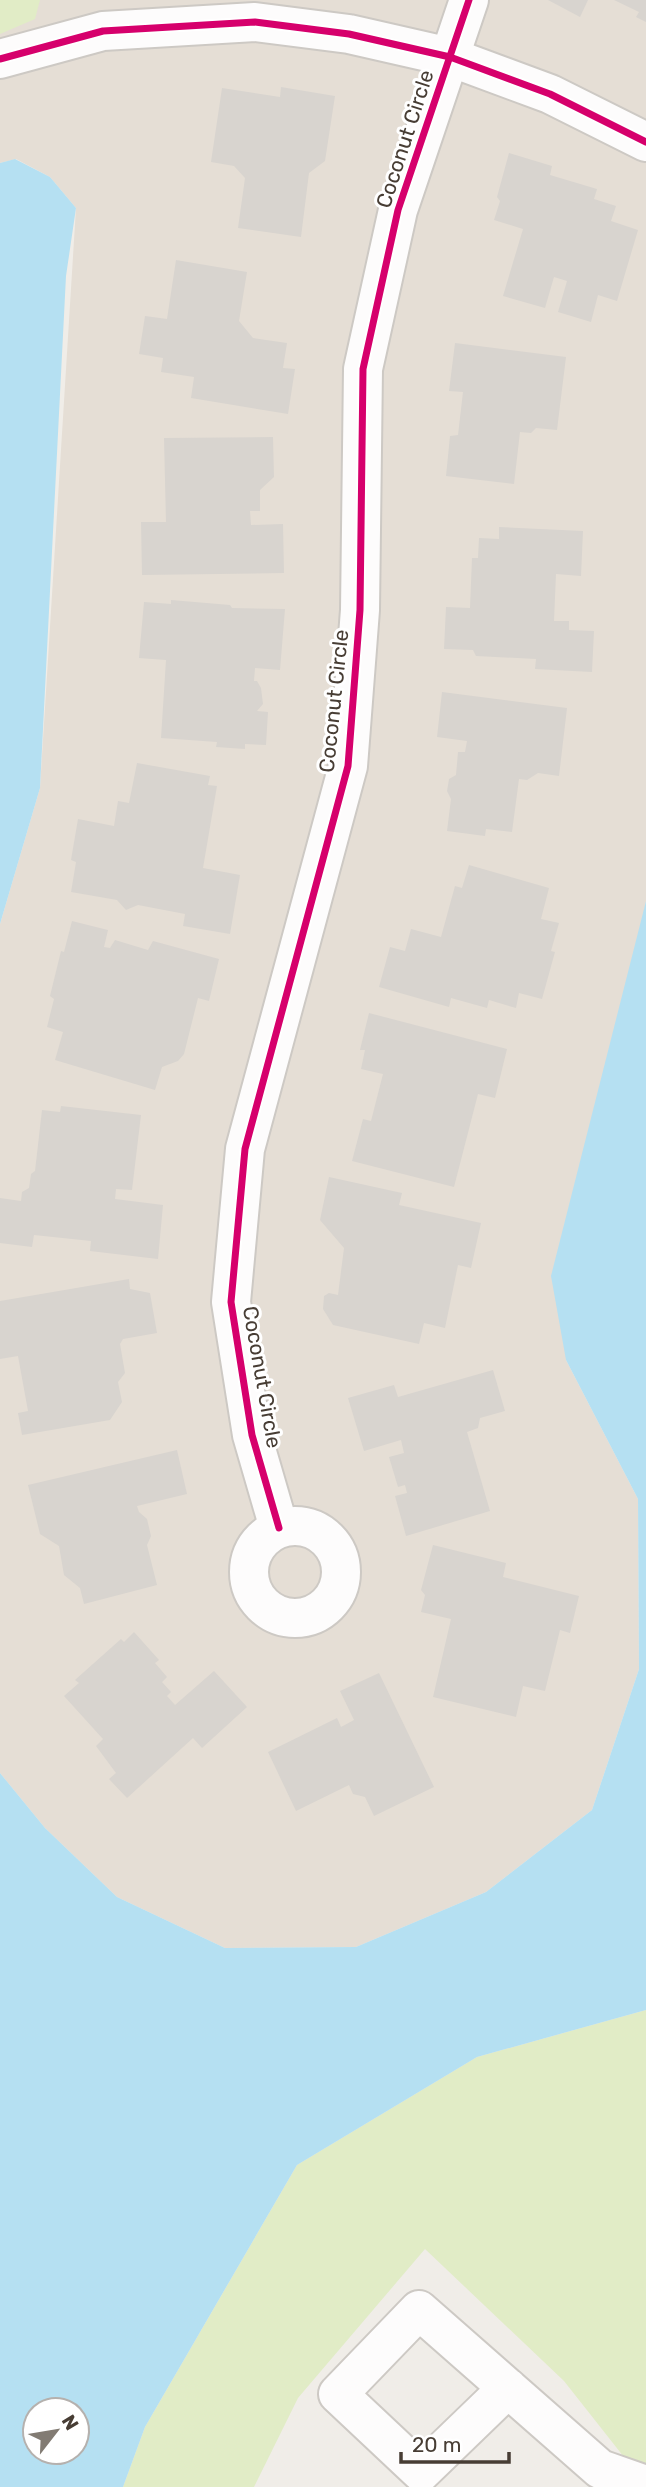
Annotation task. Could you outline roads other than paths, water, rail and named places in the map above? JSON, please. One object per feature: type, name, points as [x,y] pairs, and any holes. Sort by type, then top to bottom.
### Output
[{"type":"street","name":"Coconut Circle","points":[[279,1528],[252,1435],[230,1303],[245,1149],[348,766],[360,610],[363,369],[398,210],[469,0]]},
{"type":"street","points":[[0,59],[103,31],[255,22],[349,34],[450,57],[550,94],[646,142]]},
{"type":"street","points":[[508,2388],[600,2478],[646,2485]]},
{"type":"water","points":[[15,159],[50,177],[76,208],[66,276],[40,788],[0,924],[0,163]]},
{"type":"water","points":[[646,901],[646,2010],[477,2057],[297,2165],[145,2427],[123,2487],[0,2487],[0,1773],[45,1828],[117,1897],[225,1948],[356,1947],[486,1892],[592,1810],[639,1669],[638,1499],[566,1360],[551,1276]]}]
